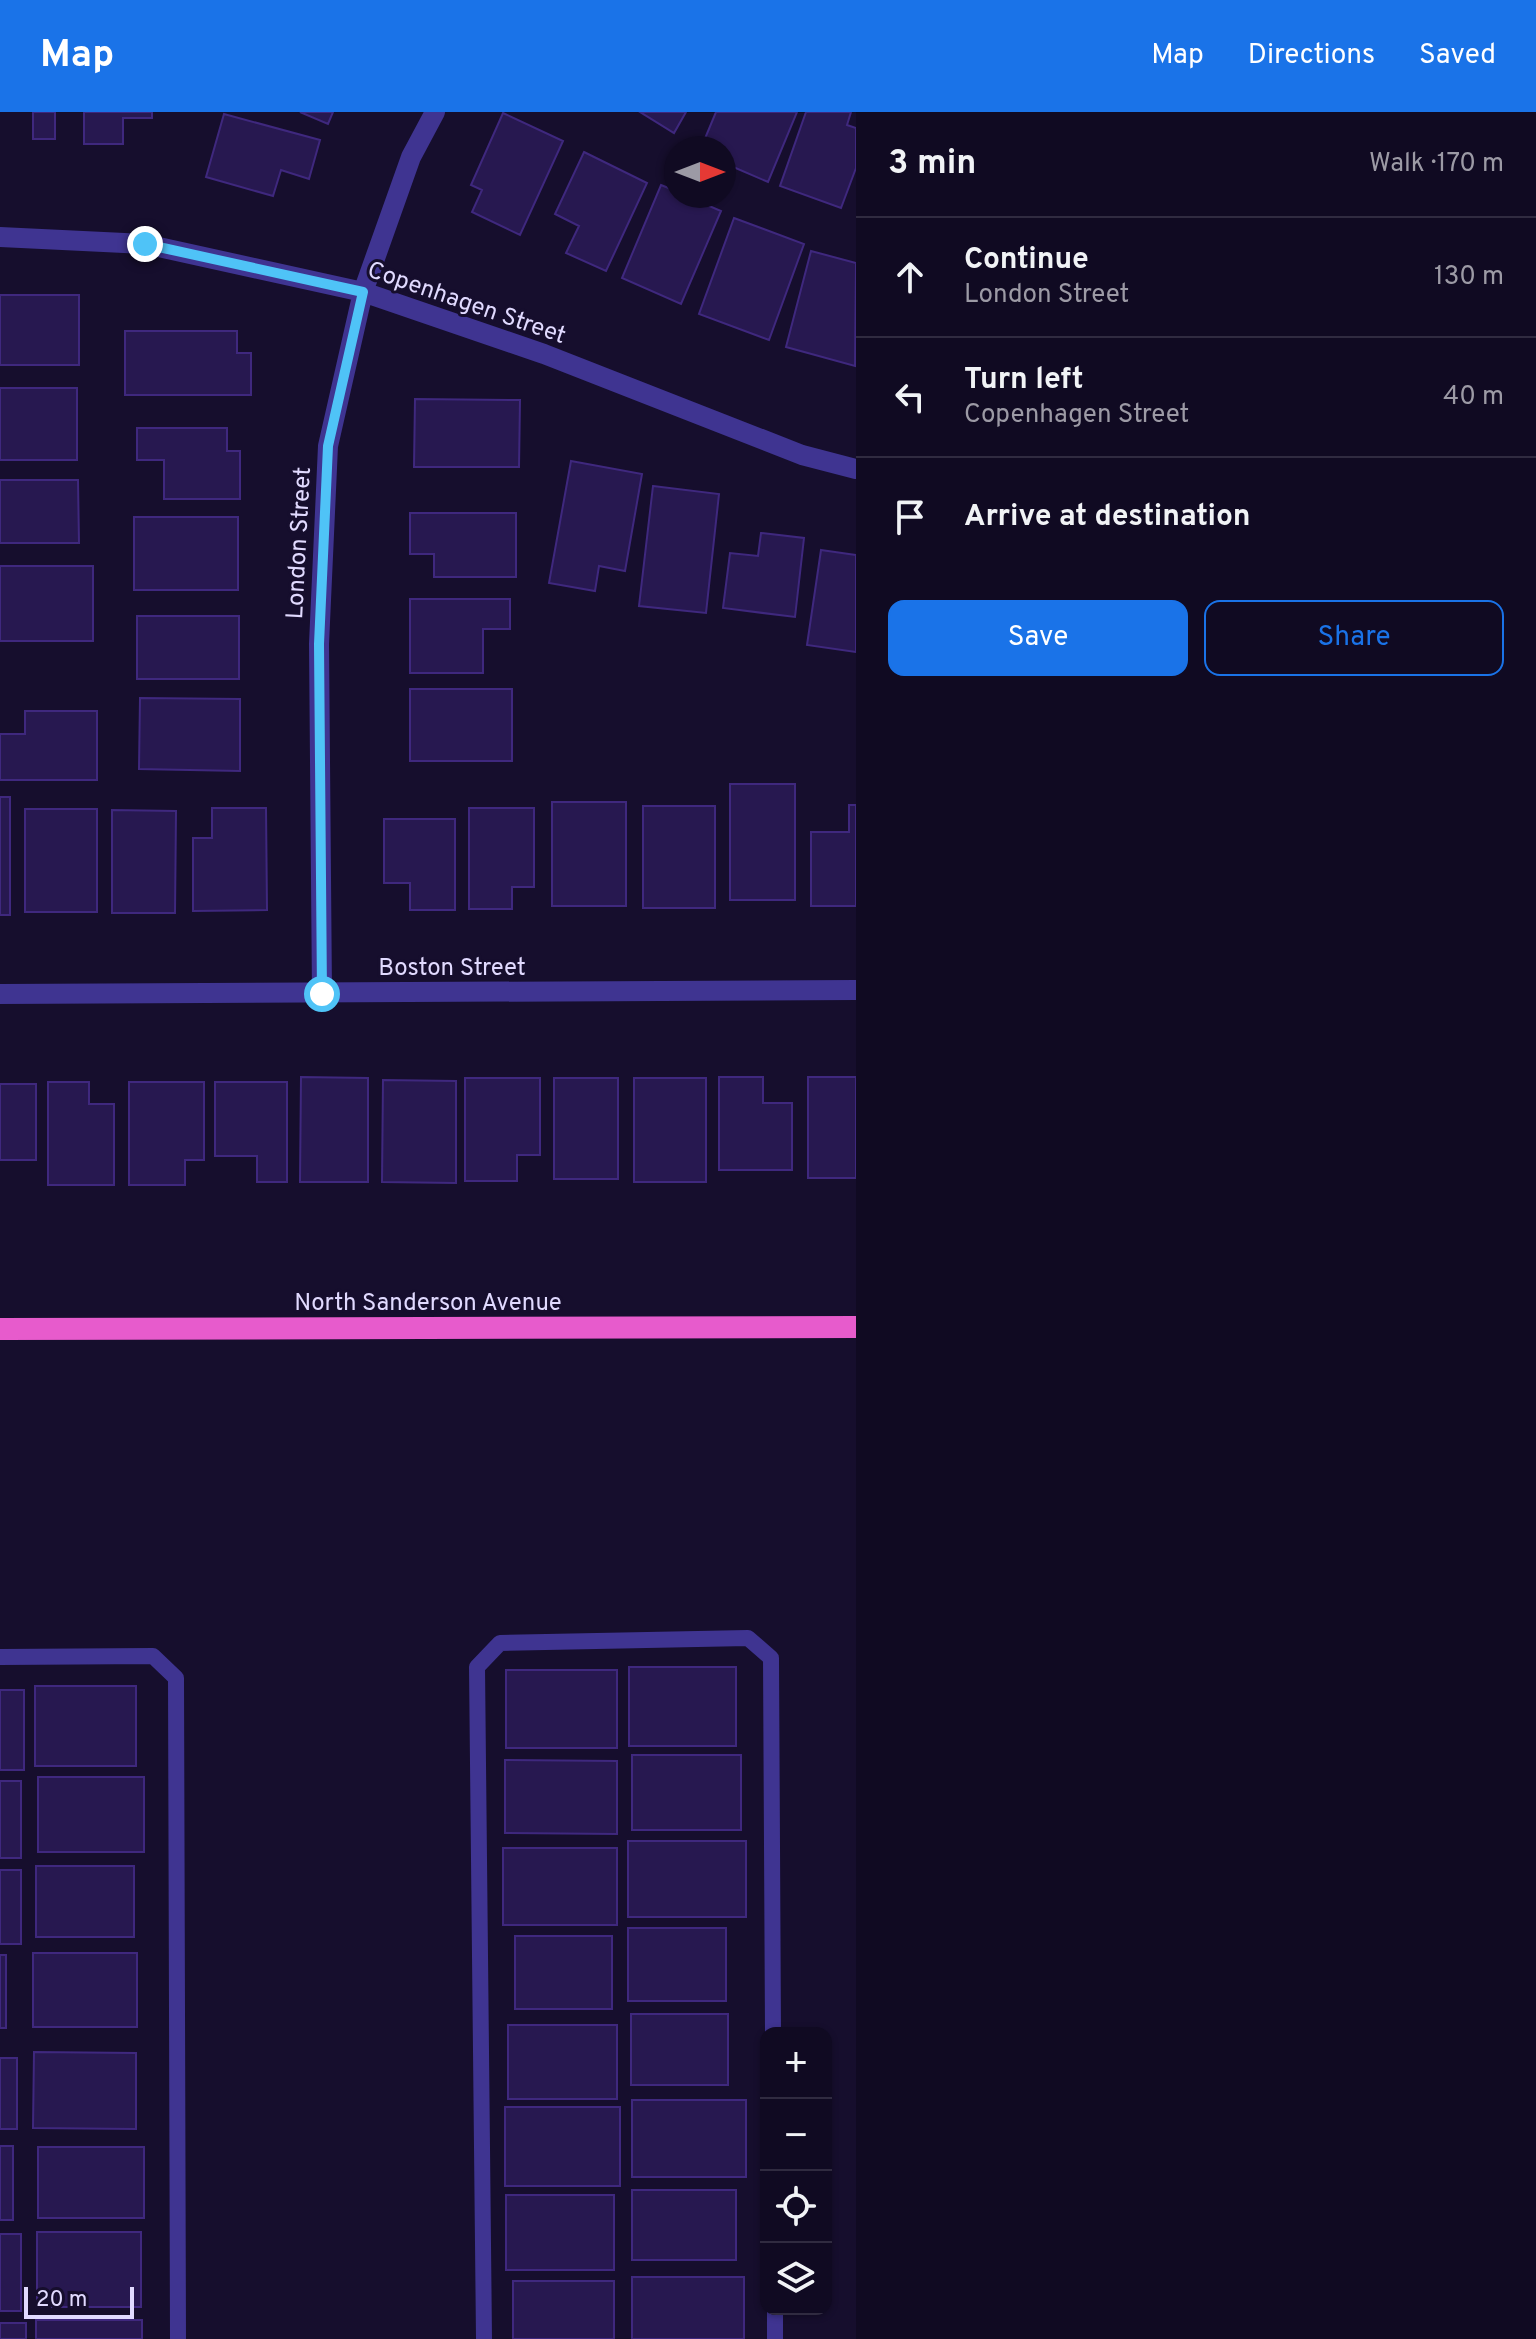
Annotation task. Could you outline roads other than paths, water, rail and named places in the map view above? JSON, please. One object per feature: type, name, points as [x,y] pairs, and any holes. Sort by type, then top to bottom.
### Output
[{"type":"highway","name":"North Sanderson Avenue","points":[[0,1329],[856,1327]]},
{"type":"street","name":"London Street","points":[[322,994],[319,644],[328,446],[363,292],[411,157],[435,112]]},
{"type":"street","name":"Copenhagen Street","points":[[0,237],[145,244],[363,292],[544,354],[802,455],[856,469]]},
{"type":"street","name":"Boston Street","points":[[0,994],[856,990]]},
{"type":"lane","points":[[484,2339],[477,1667],[500,1643],[748,1638],[771,1658],[773,2027]]},
{"type":"lane","points":[[0,1657],[153,1656],[176,1678],[178,2339]]},
{"type":"lane","points":[[775,2315],[775,2339]]}]
